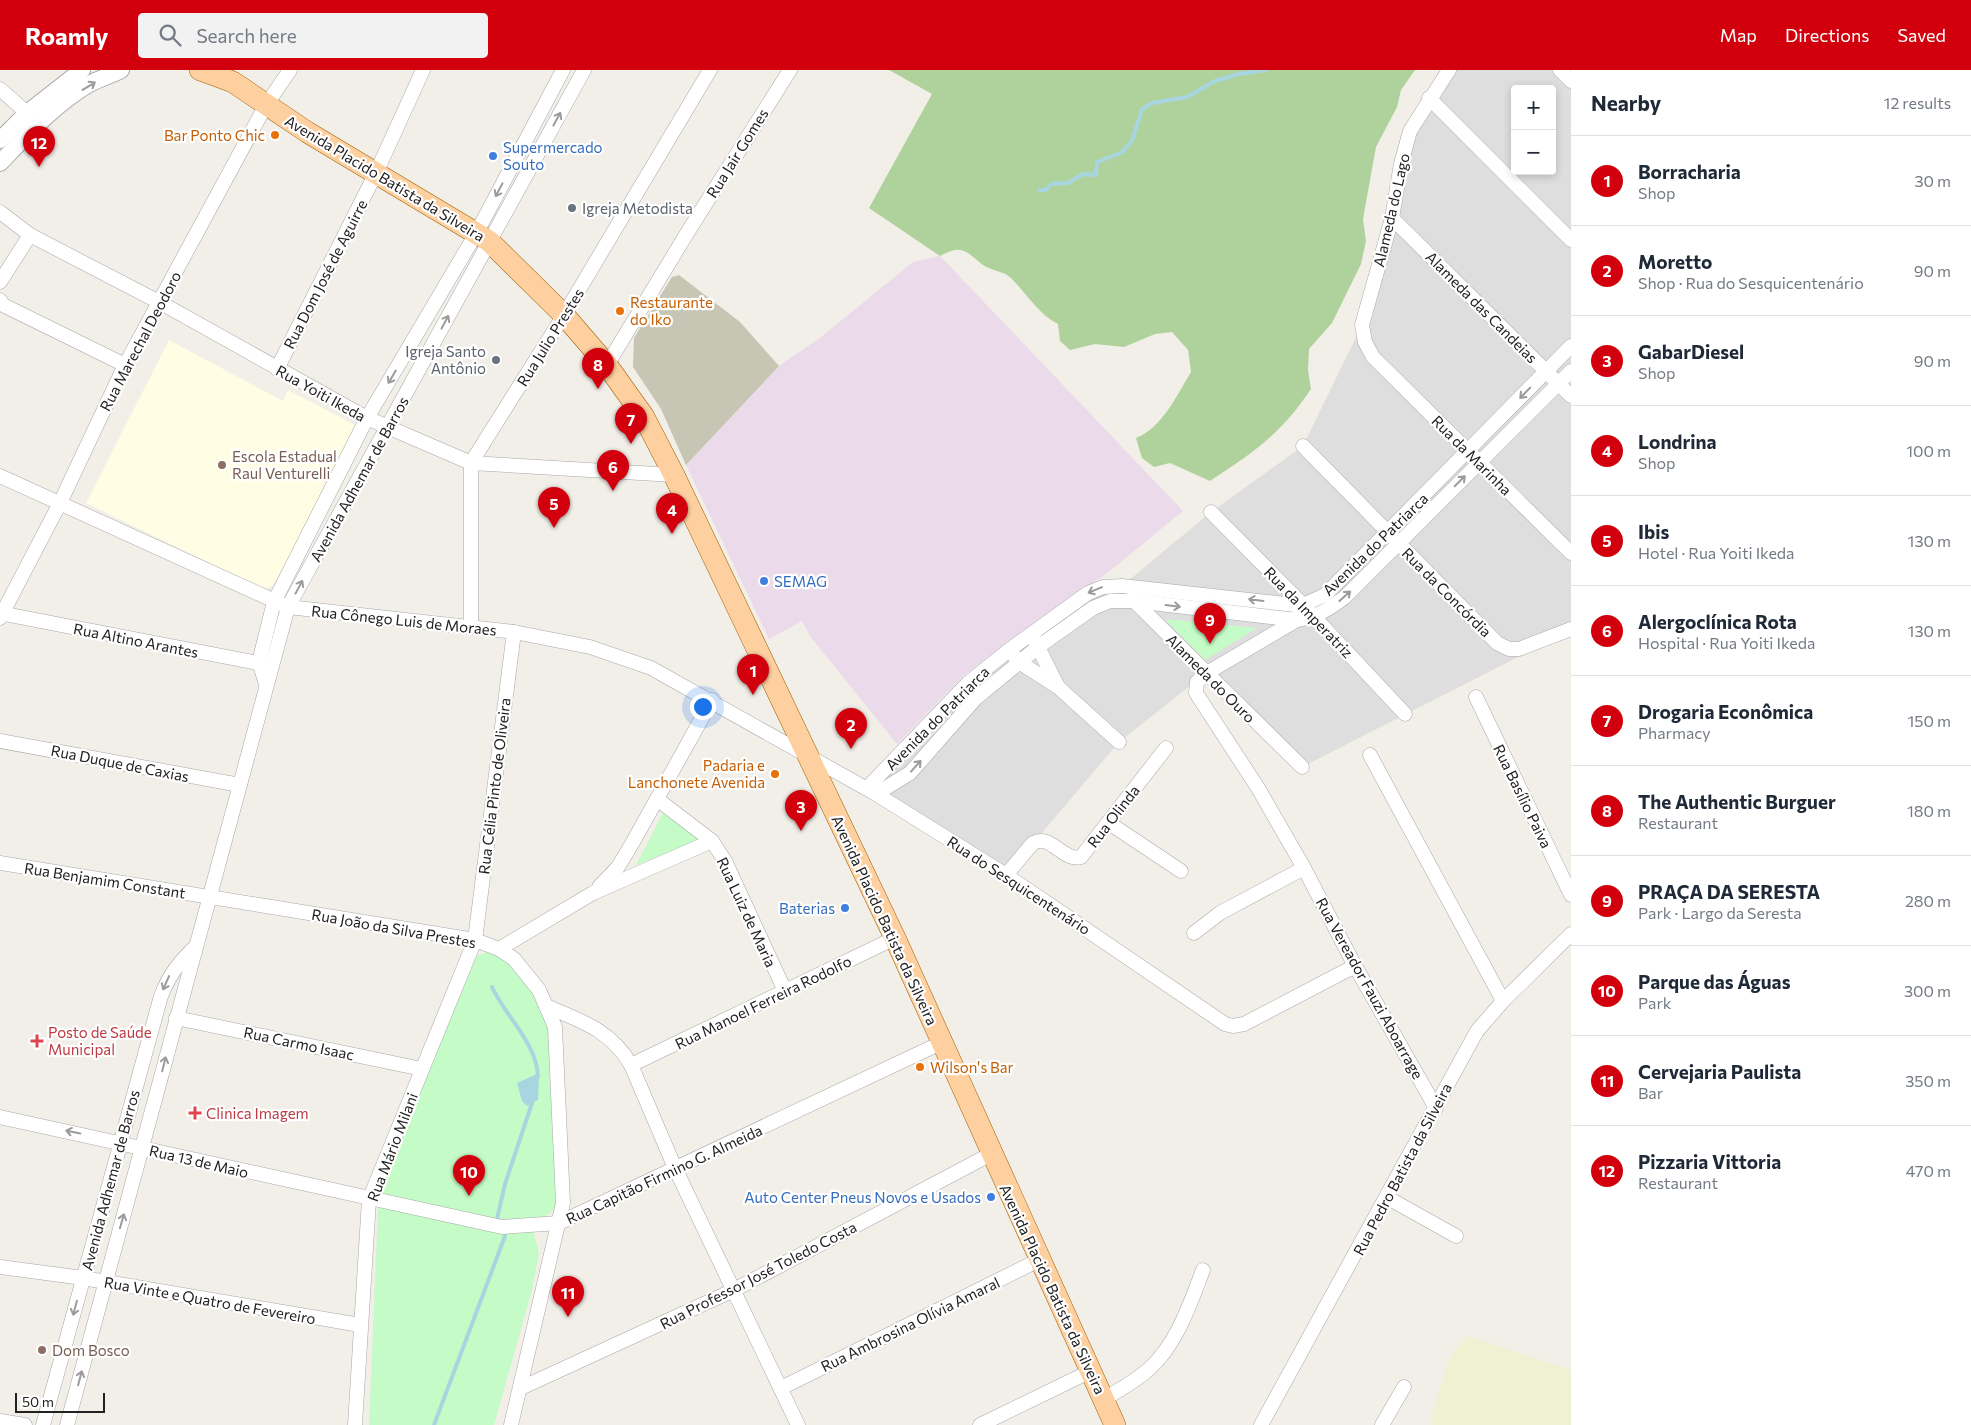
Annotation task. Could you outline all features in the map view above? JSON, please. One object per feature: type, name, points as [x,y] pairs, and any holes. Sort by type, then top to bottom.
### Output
[{"type":"main road","name":"Avenida Placido Batista da Silveira","points":[[200,70],[228,76],[266,105],[483,237],[564,315],[607,365],[644,417],[674,475],[894,938],[1039,1260],[1104,1399],[1114,1425]]},
{"type":"street","points":[[0,164],[40,122],[82,70]]},
{"type":"street","points":[[0,140],[27,114],[61,96],[121,70]]},
{"type":"street","name":"Rua Marechal Deodoro","points":[[0,615],[60,504],[125,365],[161,303],[266,105],[290,70]]},
{"type":"street","name":"Rua Dom José de Aguirre","points":[[277,369],[376,173],[423,70]]},
{"type":"street","name":"Avenida Adhemar de Barros","points":[[67,1425],[143,1148],[266,684],[266,664],[274,602],[322,504],[368,418],[483,237],[584,70]]},
{"type":"street","name":"Rua Julio Prestes","points":[[471,463],[564,315],[710,70]]},
{"type":"street","name":"Rua Jair Gomes","points":[[607,365],[790,70]]},
{"type":"street","name":"Alameda do Lago","points":[[1373,357],[1365,342],[1362,325],[1392,218],[1400,164],[1410,131],[1450,70]]},
{"type":"street","points":[[1560,70],[1571,81]]},
{"type":"street","points":[[561,74],[574,88]]},
{"type":"street","name":"Avenida Adhemar de Barros","points":[[266,664],[288,606],[338,513],[388,429],[561,74]]},
{"type":"street","points":[[0,89],[27,114]]},
{"type":"street","points":[[1430,98],[1571,240]]},
{"type":"street","name":"Rua Yoiti Ikeda","points":[[0,212],[30,235],[161,303],[388,429],[471,463],[674,475]]},
{"type":"street","name":"Alameda das Candeias","points":[[1392,218],[1571,396]]},
{"type":"street","points":[[0,282],[30,235]]},
{"type":"street","points":[[0,300],[3,305],[125,365]]},
{"type":"street","name":"Avenida do Patriarca","points":[[872,791],[910,773],[976,698],[1038,647],[1093,608],[1110,601],[1134,601],[1296,620],[1314,617],[1345,597],[1393,538],[1468,452],[1571,346]]},
{"type":"street","name":"Rua da Marinha","points":[[1373,357],[1571,553]]},
{"type":"street","name":"Avenida do Patriarca","points":[[872,791],[968,683],[1009,650],[1088,593],[1103,587],[1122,586],[1299,605],[1325,595],[1479,463],[1571,371]]},
{"type":"street","name":"Rua da Concórdia","points":[[1303,446],[1497,643],[1509,649],[1519,649],[1570,634]]},
{"type":"street","points":[[471,463],[471,626]]},
{"type":"street","name":"Rua Cônego Luis de Moraes","points":[[0,476],[274,602],[288,606],[471,626],[590,646],[651,668],[712,700],[808,756]]},
{"type":"street","points":[[322,504],[338,513]]},
{"type":"street","name":"Rua da Imperatriz","points":[[1210,512],[1299,605],[1314,617],[1405,714]]},
{"type":"street","name":"Alameda do Ouro","points":[[1122,586],[1134,601],[1205,674],[1302,767]]},
{"type":"street","points":[[1205,674],[1296,620],[1299,605]]},
{"type":"street","name":"Rua Altino Arantes","points":[[0,615],[266,664]]},
{"type":"street","name":"Rua Célia Pinto de Oliveira","points":[[475,940],[514,632]]},
{"type":"street","points":[[1031,634],[1058,688]]},
{"type":"street","points":[[1009,650],[1019,662],[1058,688],[1119,742]]},
{"type":"street","name":"Rua Vereador Fauzi Aboarrage","points":[[1205,674],[1197,682],[1196,692],[1258,788],[1304,868],[1355,966],[1436,1108]]},
{"type":"street","name":"Rua Basílio Paiva","points":[[1476,696],[1571,895]]},
{"type":"street","points":[[593,893],[618,867],[712,700]]},
{"type":"street","name":"Rua Duque de Caxias","points":[[0,740],[240,785]]},
{"type":"street","name":"Rua Olinda","points":[[1006,875],[1038,840],[1044,841],[1072,856],[1081,857],[1166,748]]},
{"type":"street","points":[[1370,755],[1503,1001]]},
{"type":"street","name":"Rua do Sesquicentenário","points":[[808,756],[872,791],[1006,875],[1225,1024],[1233,1026],[1244,1024],[1355,966]]},
{"type":"street","name":"Rua Luiz de Maria","points":[[657,799],[712,841],[725,861],[785,991]]},
{"type":"street","points":[[1109,823],[1181,871]]},
{"type":"street","points":[[499,949],[593,893],[712,841]]},
{"type":"street","name":"Rua Benjamim Constant","points":[[0,863],[210,898]]},
{"type":"street","points":[[1194,933],[1220,912],[1304,868]]},
{"type":"street","name":"Rua João da Silva Prestes","points":[[210,898],[475,940],[499,949],[518,965],[539,990],[555,1027],[563,1203],[511,1425]]},
{"type":"street","name":"Rua Pedro Batista da Silveira","points":[[1261,1425],[1388,1198],[1466,1051],[1478,1032],[1503,1001],[1571,934]]},
{"type":"street","name":"Rua Manoel Ferreira Rodolfo","points":[[631,1065],[894,938]]},
{"type":"street","name":"Rua Mário Milani","points":[[355,1425],[369,1200],[475,940]]},
{"type":"street","name":"Avenida Adhemar de Barros","points":[[42,1425],[161,996],[169,976],[179,962],[196,945]]},
{"type":"street","points":[[546,1006],[586,1022],[607,1035],[622,1049],[631,1065],[675,1168],[798,1425]]},
{"type":"street","name":"Rua Carmo Isaac","points":[[176,1018],[422,1069]]},
{"type":"street","name":"Rua Capitão Firmino G. Almeida","points":[[369,1200],[502,1227],[559,1224],[942,1042]]},
{"type":"street","name":"Rua 13 de Maio","points":[[0,1117],[369,1200]]},
{"type":"street","name":"Rua Professor José Toledo Costa","points":[[521,1388],[734,1290],[991,1154]]},
{"type":"street","points":[[1388,1198],[1456,1236]]},
{"type":"street","name":"Rua Ambrosina Olívia Amaral","points":[[781,1388],[1039,1260]]},
{"type":"street","name":"Rua Vinte e Quatro de Fevereiro","points":[[0,1267],[83,1278],[360,1325]]},
{"type":"street","points":[[1104,1399],[1139,1378],[1161,1356],[1177,1330],[1203,1270]]},
{"type":"street","points":[[980,1425],[1091,1371]]},
{"type":"street","points":[[1382,1425],[1404,1387]]},
{"type":"street","points":[[0,1421],[25,1425]]},
{"type":"shaded area","points":[[1452,70],[1571,70],[1571,630],[1302,767],[1205,674],[1119,742],[1006,875],[867,788],[968,683],[1088,593],[1122,586],[1211,512],[1303,446],[1362,325],[1410,131]]},
{"type":"shaded area","points":[[940,256],[1183,511],[1106,574],[962,677],[897,744],[810,636],[802,621],[769,639],[686,465],[779,366],[821,337],[913,262]]},
{"type":"shaded area","points":[[679,275],[740,322],[779,366],[686,465],[661,409],[633,367],[634,338],[672,277]]},
{"type":"shaded area","name":"Escola Estadual Raul Venturelli","points":[[169,340],[283,401],[288,390],[359,427],[273,586],[263,589],[86,503]]},
{"type":"green space","points":[[889,70],[1415,70],[1401,90],[1397,107],[1376,147],[1363,219],[1366,241],[1361,264],[1332,323],[1309,349],[1308,370],[1311,389],[1300,405],[1266,441],[1210,481],[1170,463],[1154,467],[1142,458],[1136,438],[1154,427],[1180,391],[1191,372],[1188,350],[1172,332],[1155,334],[1124,347],[1095,344],[1070,350],[1060,341],[1058,324],[1044,315],[1008,276],[986,267],[963,251],[954,250],[940,256],[869,208],[932,94]]},
{"type":"green space","points":[[1165,619],[1257,628],[1205,660]]},
{"type":"green space","points":[[664,811],[704,838],[636,865]]},
{"type":"green space","points":[[489,951],[501,956],[515,969],[531,988],[555,1027],[560,1205],[532,1226],[539,1253],[532,1290],[494,1425],[369,1425],[379,1186],[473,963],[477,956]]},
{"type":"green space","points":[[1467,1336],[1571,1370],[1571,1425],[1431,1425],[1432,1413],[1451,1355]]},
{"type":"water","points":[[539,1073],[538,1100],[527,1106],[522,1101],[517,1083]]},
{"type":"waterway","points":[[1039,190],[1046,190],[1051,184],[1068,183],[1083,174],[1096,175],[1097,162],[1121,153],[1132,141],[1142,109],[1152,103],[1187,97],[1215,81],[1239,74],[1266,70]]},
{"type":"waterway","points":[[492,987],[526,1041],[532,1053],[538,1077]]},
{"type":"waterway","points":[[497,1219],[505,1184],[532,1103]]},
{"type":"waterway","points":[[434,1425],[505,1236]]},
{"type":"place","name":"Bar Ponto Chic","points":[[275,135]]},
{"type":"place","name":"Supermercado Souto","points":[[493,156]]},
{"type":"place","name":"Pizzaria Vittoria","points":[[39,167]]},
{"type":"place","name":"Igreja Metodista","points":[[572,208]]},
{"type":"place","name":"Restaurante do Iko","points":[[620,311]]},
{"type":"place","name":"Igreja Santo Antônio","points":[[496,360]]},
{"type":"place","name":"The Authentic Burguer","points":[[598,389]]},
{"type":"place","name":"Drogaria Econômica","points":[[631,444]]},
{"type":"place","name":"Escola Estadual Raul Venturelli","points":[[222,465]]},
{"type":"place","name":"Alergoclínica Rota","points":[[613,491]]},
{"type":"place","name":"Ibis","points":[[554,528]]},
{"type":"place","name":"Londrina","points":[[672,534]]},
{"type":"place","name":"SEMAG","points":[[764,581]]},
{"type":"place","name":"PRAÇA DA SERESTA","points":[[1210,644]]},
{"type":"place","name":"Borracharia","points":[[753,695]]},
{"type":"place","name":"Moretto","points":[[851,749]]},
{"type":"place","name":"Padaria e Lanchonete Avenida","points":[[775,774]]},
{"type":"place","name":"GabarDiesel","points":[[801,831]]},
{"type":"place","name":"Baterias","points":[[845,908]]},
{"type":"place","name":"Posto de Saúde Municipal","points":[[37,1041]]},
{"type":"place","name":"Wilson's Bar","points":[[920,1067]]},
{"type":"place","name":"Clinica Imagem","points":[[195,1113]]},
{"type":"place","name":"Parque das Águas","points":[[469,1196]]},
{"type":"place","name":"Auto Center Pneus Novos e Usados","points":[[991,1197]]},
{"type":"place","name":"Cervejaria Paulista","points":[[568,1317]]},
{"type":"place","name":"Dom Bosco","points":[[42,1350]]}]
